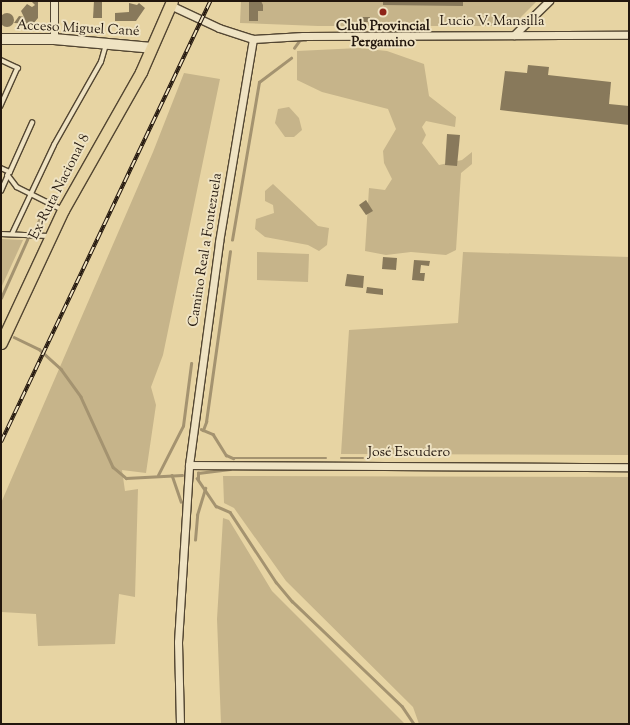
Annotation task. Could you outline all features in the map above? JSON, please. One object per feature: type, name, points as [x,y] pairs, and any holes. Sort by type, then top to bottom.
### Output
[{"type":"main road","name":"Ex-Ruta Nacional 8","points":[[1,343],[63,210],[152,48],[171,3]]},
{"type":"main road","name":"Acceso Miguel Cané","points":[[1,39],[54,39],[152,48]]},
{"type":"street","points":[[54,1],[54,39]]},
{"type":"street","points":[[514,35],[549,1]]},
{"type":"street","name":"Lucio V. Mansilla","points":[[171,3],[220,28],[253,39],[304,36],[629,35]]},
{"type":"street","name":"Camino Real a Fontezuela","points":[[180,724],[178,642],[189,465],[219,242],[253,39]]},
{"type":"street","name":"José Escudero","points":[[189,465],[629,467]]},
{"type":"lane","points":[[12,234],[54,145],[101,62],[107,43]]},
{"type":"lane","points":[[1,60],[18,68],[1,106]]},
{"type":"lane","points":[[1,190],[32,123]]},
{"type":"lane","points":[[1,168],[9,174],[17,187],[63,210]]},
{"type":"lane","points":[[1,234],[51,237]]},
{"type":"shaded area","name":"Club Provincial Pergamino","points":[[241,1],[537,1],[515,23],[508,26],[318,26],[240,23]]},
{"type":"shaded area","points":[[359,48],[387,51],[424,64],[429,96],[456,117],[455,127],[426,121],[422,127],[426,135],[422,143],[439,165],[462,160],[472,152],[472,164],[461,173],[456,250],[446,255],[411,252],[386,255],[365,251],[369,188],[385,190],[392,179],[384,163],[383,151],[396,129],[388,109],[322,92],[297,80],[297,51]]},
{"type":"shaded area","points":[[184,73],[220,79],[163,355],[151,387],[156,405],[146,473],[122,470],[125,491],[138,489],[135,597],[119,594],[115,644],[38,646],[36,614],[1,612],[1,503],[153,152]]},
{"type":"shaded area","points":[[289,107],[299,118],[302,130],[294,137],[285,137],[275,123],[278,109]]},
{"type":"shaded area","points":[[273,184],[318,226],[329,228],[327,245],[319,251],[308,245],[265,237],[255,229],[256,219],[274,213],[273,205],[265,201],[265,191]]},
{"type":"shaded area","points":[[1,239],[23,240],[1,288]]},
{"type":"shaded area","points":[[257,252],[309,254],[308,282],[257,280]]},
{"type":"shaded area","points":[[463,252],[629,257],[629,455],[341,454],[349,330],[458,323]]},
{"type":"shaded area","points":[[223,476],[629,477],[629,724],[419,724],[413,707],[286,581],[234,508],[224,503]]},
{"type":"shaded area","points":[[223,518],[229,520],[272,591],[405,724],[221,724],[217,619]]},
{"type":"building","points":[[31,1],[38,1],[38,18],[33,24],[14,23],[19,16],[24,17],[21,11],[27,4],[32,7],[35,5]]},
{"type":"building","points":[[94,1],[102,1],[102,18],[93,18]]},
{"type":"building","points":[[249,1],[261,1],[263,5],[263,11],[258,11],[258,21],[249,21]]},
{"type":"building","points":[[383,1],[463,1],[463,6],[383,5]]},
{"type":"building","points":[[129,3],[137,5],[139,3],[145,8],[136,21],[115,21],[115,13],[129,12]]},
{"type":"building","points":[[7,13],[12,15],[14,20],[12,25],[7,27],[2,25],[0,20],[2,15]]},
{"type":"building","points":[[362,17],[370,17],[370,22],[363,22]]},
{"type":"building","points":[[528,65],[549,67],[548,75],[611,82],[609,104],[629,106],[629,125],[500,110],[505,71],[527,73]]},
{"type":"building","points":[[447,134],[460,135],[457,166],[445,165]]},
{"type":"building","points":[[366,200],[373,211],[366,215],[359,205]]},
{"type":"building","points":[[383,257],[397,258],[396,270],[382,269]]},
{"type":"building","points":[[414,260],[430,261],[429,266],[421,265],[420,273],[425,273],[424,281],[412,280]]},
{"type":"building","points":[[347,274],[364,276],[363,288],[345,286]]},
{"type":"building","points":[[367,287],[383,289],[383,295],[366,293]]},
{"type":"waterway","points":[[294,48],[299,41],[306,41]]},
{"type":"waterway","points":[[232,240],[259,82],[291,58]]},
{"type":"waterway","points":[[35,228],[44,210]]},
{"type":"waterway","points":[[1,298],[27,240]]},
{"type":"waterway","points":[[201,429],[203,430],[206,422],[230,252]]},
{"type":"waterway","points":[[14,337],[39,349],[61,369],[81,397],[113,467],[126,478],[182,475]]},
{"type":"waterway","points":[[158,475],[183,426],[191,364]]},
{"type":"waterway","points":[[203,430],[213,434],[226,455],[233,458],[326,458]]},
{"type":"waterway","points":[[341,458],[363,458]]},
{"type":"waterway","points":[[198,479],[198,473],[230,469],[332,469]]},
{"type":"waterway","points":[[172,475],[181,501]]},
{"type":"waterway","points":[[197,478],[216,506],[230,512],[276,582],[292,601],[402,706],[414,724]]},
{"type":"waterway","points":[[195,540],[197,515],[205,488]]},
{"type":"railway","points":[[1,442],[210,1]]},
{"type":"place","name":"Club Provincial Pergamino","points":[[383,12]]}]
